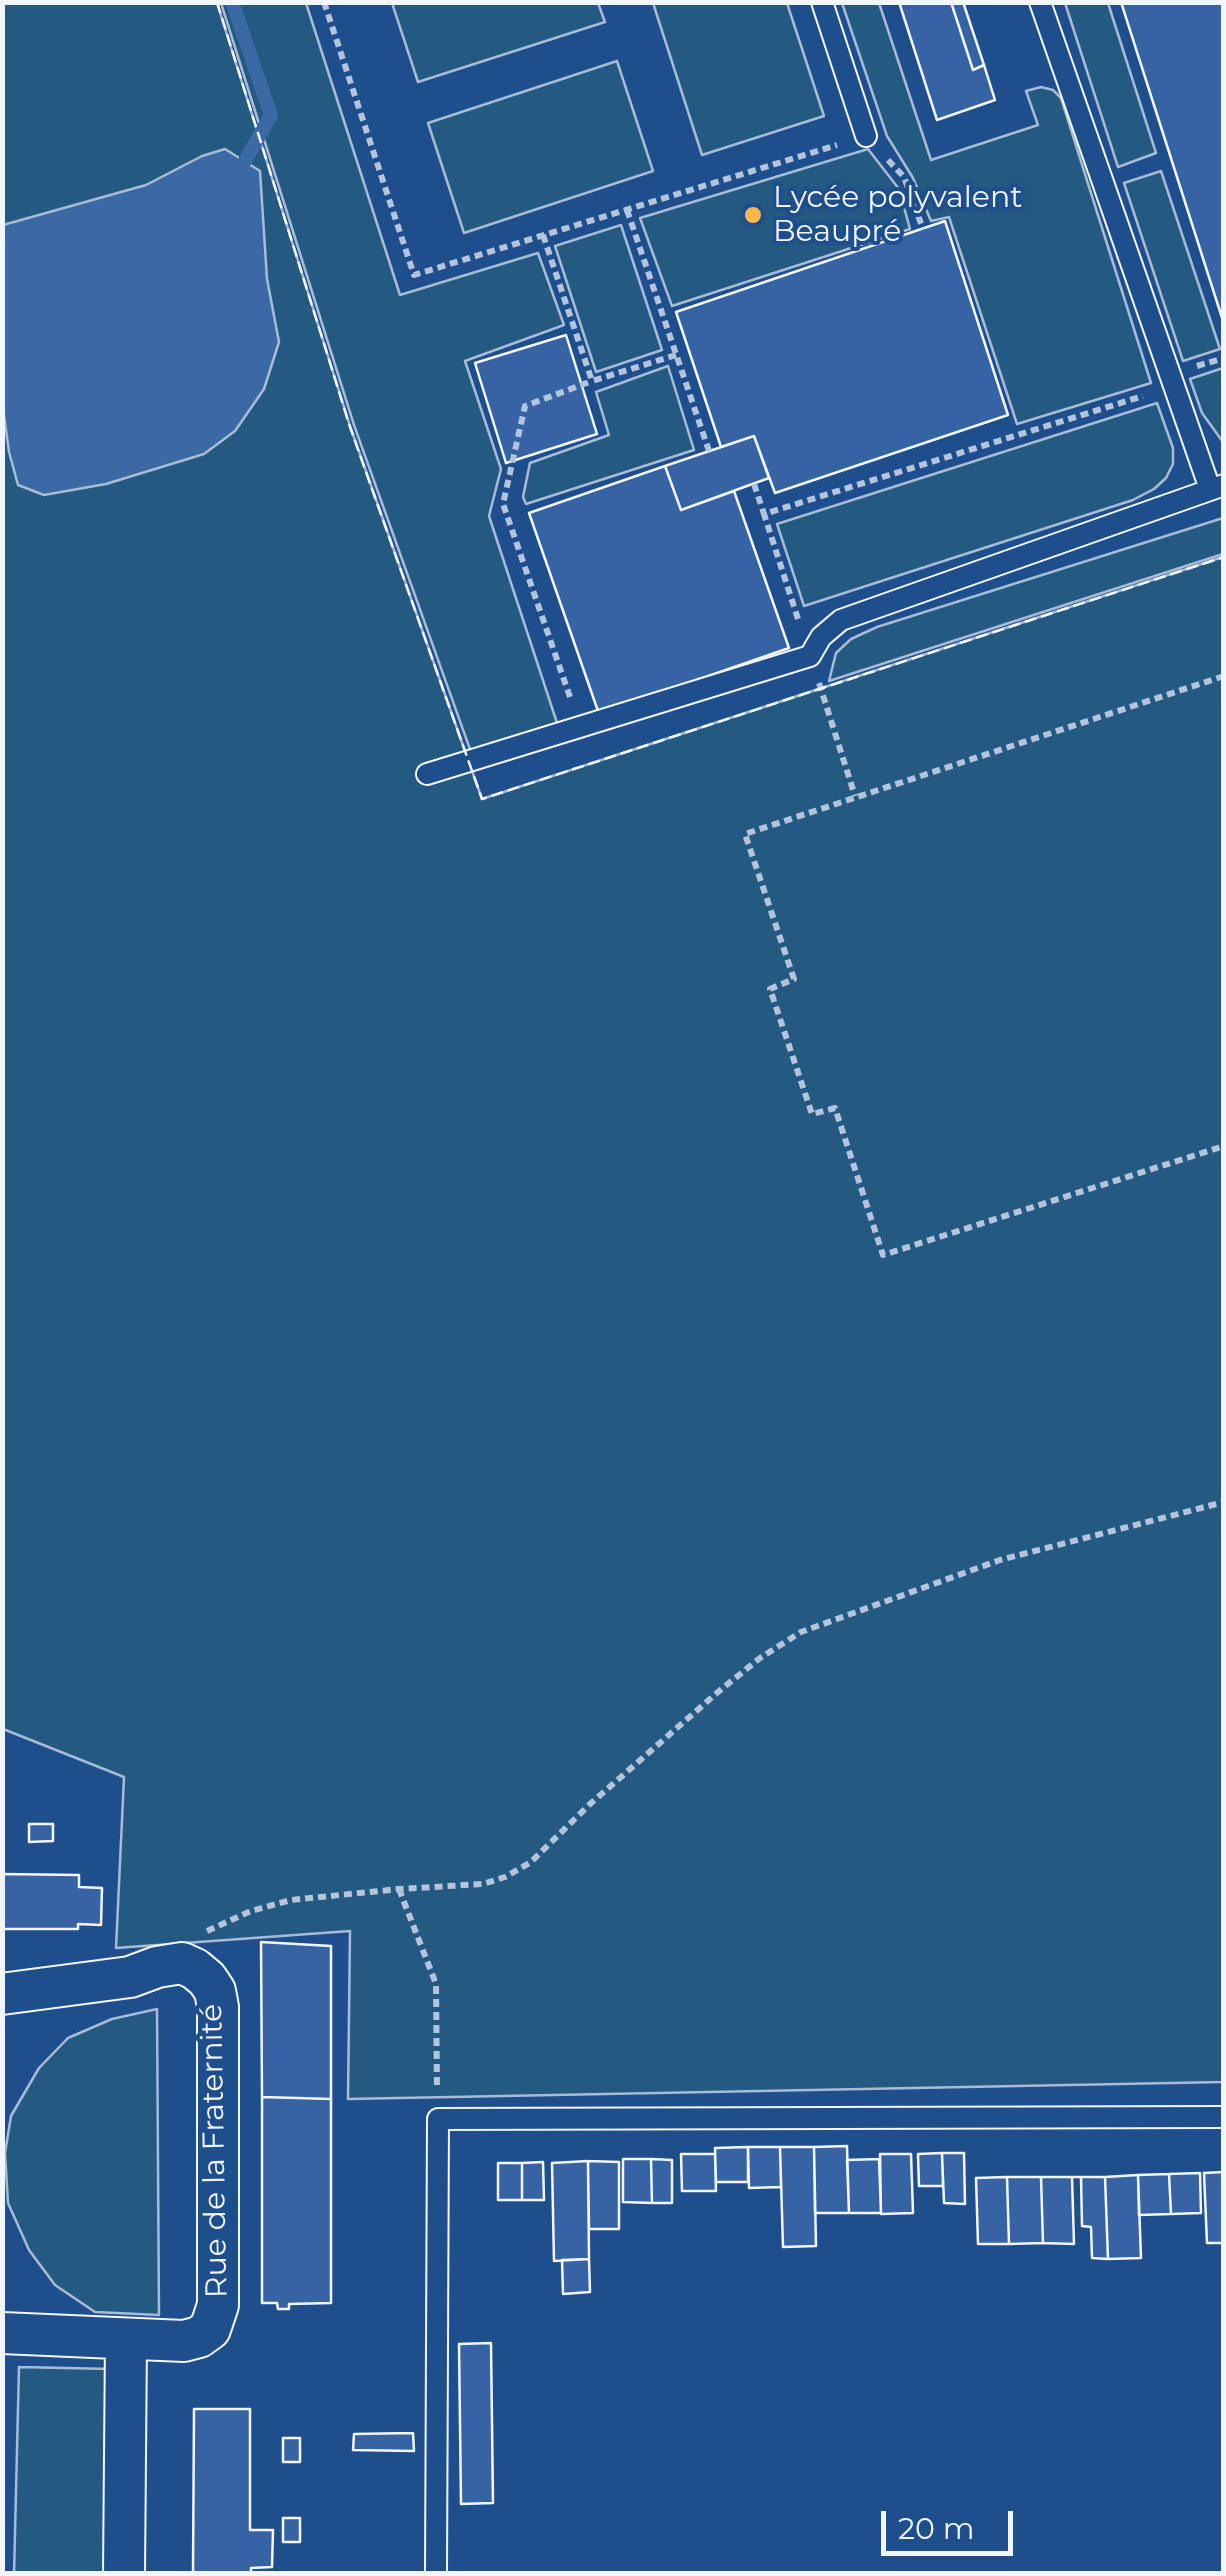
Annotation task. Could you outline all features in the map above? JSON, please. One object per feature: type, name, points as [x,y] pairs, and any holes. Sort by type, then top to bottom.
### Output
[{"type":"street","name":"Rue de la Fraternité","points":[[2,1994],[105,1982],[182,1963],[195,1968],[215,1991],[218,2006],[216,2318],[200,2337],[184,2341],[2,2333]]},
{"type":"street","points":[[124,2574],[126,2338]]},
{"type":"lane","points":[[822,2],[866,136]]},
{"type":"lane","points":[[427,774],[810,656],[821,636],[841,620],[1217,487],[1170,379],[1040,2]]},
{"type":"lane","points":[[436,2574],[438,2119],[1224,2117]]},
{"type":"path","points":[[324,2],[414,275],[866,136],[904,177],[922,229]]},
{"type":"path","points":[[626,210],[710,451]]},
{"type":"path","points":[[543,235],[592,381]]},
{"type":"path","points":[[581,726],[504,504],[525,406],[676,354]]},
{"type":"path","points":[[764,514],[1152,394],[1170,379]]},
{"type":"path","points":[[754,484],[855,796]]},
{"type":"path","points":[[1224,676],[745,834],[794,979],[770,988],[812,1114],[835,1108],[883,1256],[1224,1146]]},
{"type":"path","points":[[158,1967],[217,1924],[291,1900],[483,1884],[505,1877],[531,1862],[589,1805],[718,1692],[800,1632],[1000,1560],[1224,1502]]},
{"type":"path","points":[[399,1888],[436,1984],[438,2119]]},
{"type":"shaded area","points":[[2,3],[217,3],[350,426],[482,799],[1223,557],[1223,2082],[348,2099],[350,1931],[116,1948],[124,1777],[3,1729]]},
{"type":"shaded area","points":[[221,3],[306,3],[400,295],[538,253],[564,325],[465,361],[501,469],[489,516],[557,723],[471,752],[354,425]]},
{"type":"shaded area","points":[[392,3],[598,3],[605,22],[418,82]]},
{"type":"shaded area","points":[[653,3],[787,3],[824,116],[702,155]]},
{"type":"shaded area","points":[[842,3],[879,3],[931,160],[1038,125],[1026,91],[1041,87],[1053,90],[1061,98],[1151,383],[1017,424],[949,217],[931,221],[913,178],[887,136]]},
{"type":"shaded area","points":[[1065,3],[1108,3],[1156,153],[1118,167]]},
{"type":"shaded area","points":[[617,61],[653,171],[464,233],[428,123]]},
{"type":"shaded area","points":[[225,149],[260,171],[267,279],[279,342],[264,389],[235,431],[204,454],[106,484],[44,495],[18,485],[2,401],[3,225],[146,185],[202,156]]},
{"type":"shaded area","points":[[868,149],[899,189],[910,229],[672,306],[640,218]]},
{"type":"shaded area","points":[[1161,171],[1220,349],[1183,361],[1124,183]]},
{"type":"shaded area","points":[[621,225],[662,350],[596,372],[555,246]]},
{"type":"shaded area","points":[[668,366],[694,450],[526,504],[523,497],[530,463],[609,435],[596,392]]},
{"type":"shaded area","points":[[1224,368],[1223,442],[1202,413],[1190,379]]},
{"type":"shaded area","points":[[1157,403],[1173,448],[1173,464],[1154,489],[1133,500],[804,606],[777,524]]},
{"type":"shaded area","points":[[1223,518],[1223,554],[829,681],[836,653],[851,639],[877,627]]},
{"type":"shaded area","points":[[157,2009],[159,2315],[95,2312],[55,2285],[29,2250],[8,2203],[5,2153],[11,2116],[39,2068],[68,2038],[112,2019]]},
{"type":"shaded area","points":[[19,2367],[112,2369],[106,2573],[14,2574]]},
{"type":"building","points":[[899,2],[951,2],[973,70],[984,65],[995,100],[937,120]]},
{"type":"building","points":[[951,2],[963,2],[984,65],[973,70]]},
{"type":"building","points":[[1121,2],[1224,2],[1224,324]]},
{"type":"building","points":[[945,221],[1008,415],[775,493],[754,436],[721,447],[676,312]]},
{"type":"building","points":[[566,335],[597,434],[506,463],[475,363]]},
{"type":"building","points":[[754,436],[769,478],[681,510],[665,466]]},
{"type":"building","points":[[665,466],[681,510],[734,491],[789,648],[599,714],[529,513]]},
{"type":"building","points":[[29,1824],[53,1824],[53,1841],[29,1842]]},
{"type":"building","points":[[2,1874],[79,1875],[79,1887],[102,1888],[101,1925],[78,1924],[78,1929],[2,1929]]},
{"type":"building","points":[[261,1942],[331,1946],[331,2099],[262,2097]]},
{"type":"building","points":[[262,2097],[331,2099],[331,2303],[289,2304],[289,2309],[278,2309],[277,2303],[262,2303]]},
{"type":"building","points":[[847,2146],[849,2213],[815,2213],[814,2147]]},
{"type":"building","points":[[748,2147],[780,2147],[781,2187],[749,2188]]},
{"type":"building","points":[[748,2147],[748,2182],[716,2182],[715,2148]]},
{"type":"building","points":[[780,2147],[814,2147],[816,2246],[783,2247]]},
{"type":"building","points":[[942,2153],[943,2186],[919,2186],[918,2154]]},
{"type":"building","points":[[942,2153],[964,2153],[965,2204],[944,2203]]},
{"type":"building","points":[[681,2154],[715,2154],[716,2191],[682,2191]]},
{"type":"building","points":[[880,2154],[911,2154],[913,2213],[881,2214]]},
{"type":"building","points":[[623,2159],[651,2159],[652,2203],[623,2202]]},
{"type":"building","points":[[651,2159],[672,2160],[672,2203],[652,2203]]},
{"type":"building","points":[[879,2159],[881,2213],[849,2213],[847,2160]]},
{"type":"building","points":[[588,2161],[589,2259],[554,2261],[552,2163]]},
{"type":"building","points":[[588,2161],[619,2162],[619,2229],[589,2229]]},
{"type":"building","points":[[543,2162],[544,2200],[522,2200],[522,2163]]},
{"type":"building","points":[[498,2163],[522,2163],[522,2200],[498,2200]]},
{"type":"building","points":[[1224,2172],[1224,2243],[1207,2243],[1204,2173]]},
{"type":"building","points":[[1200,2173],[1201,2213],[1171,2214],[1169,2174]]},
{"type":"building","points":[[1169,2174],[1171,2214],[1139,2215],[1138,2175]]},
{"type":"building","points":[[1138,2175],[1141,2258],[1108,2259],[1105,2177]]},
{"type":"building","points":[[1007,2177],[1009,2244],[978,2244],[976,2178]]},
{"type":"building","points":[[1007,2177],[1041,2177],[1043,2243],[1009,2244]]},
{"type":"building","points":[[1041,2177],[1072,2177],[1074,2244],[1043,2243]]},
{"type":"building","points":[[1081,2177],[1105,2177],[1108,2259],[1092,2258],[1091,2227],[1082,2226]]},
{"type":"building","points":[[589,2259],[590,2292],[563,2294],[562,2260]]},
{"type":"building","points":[[491,2343],[493,2503],[461,2504],[459,2344]]},
{"type":"building","points":[[194,2409],[250,2409],[250,2530],[273,2530],[272,2567],[251,2568],[251,2574],[193,2574]]},
{"type":"building","points":[[413,2433],[414,2451],[353,2450],[354,2434]]},
{"type":"building","points":[[283,2438],[300,2438],[300,2462],[283,2462]]},
{"type":"building","points":[[283,2518],[300,2518],[300,2542],[283,2542]]},
{"type":"waterway","points":[[232,2],[271,115],[245,161]]},
{"type":"fence","points":[[217,2],[350,427],[482,799],[1224,557]]},
{"type":"place","name":"Lycée polyvalent Beaupré","points":[[753,215]]}]
